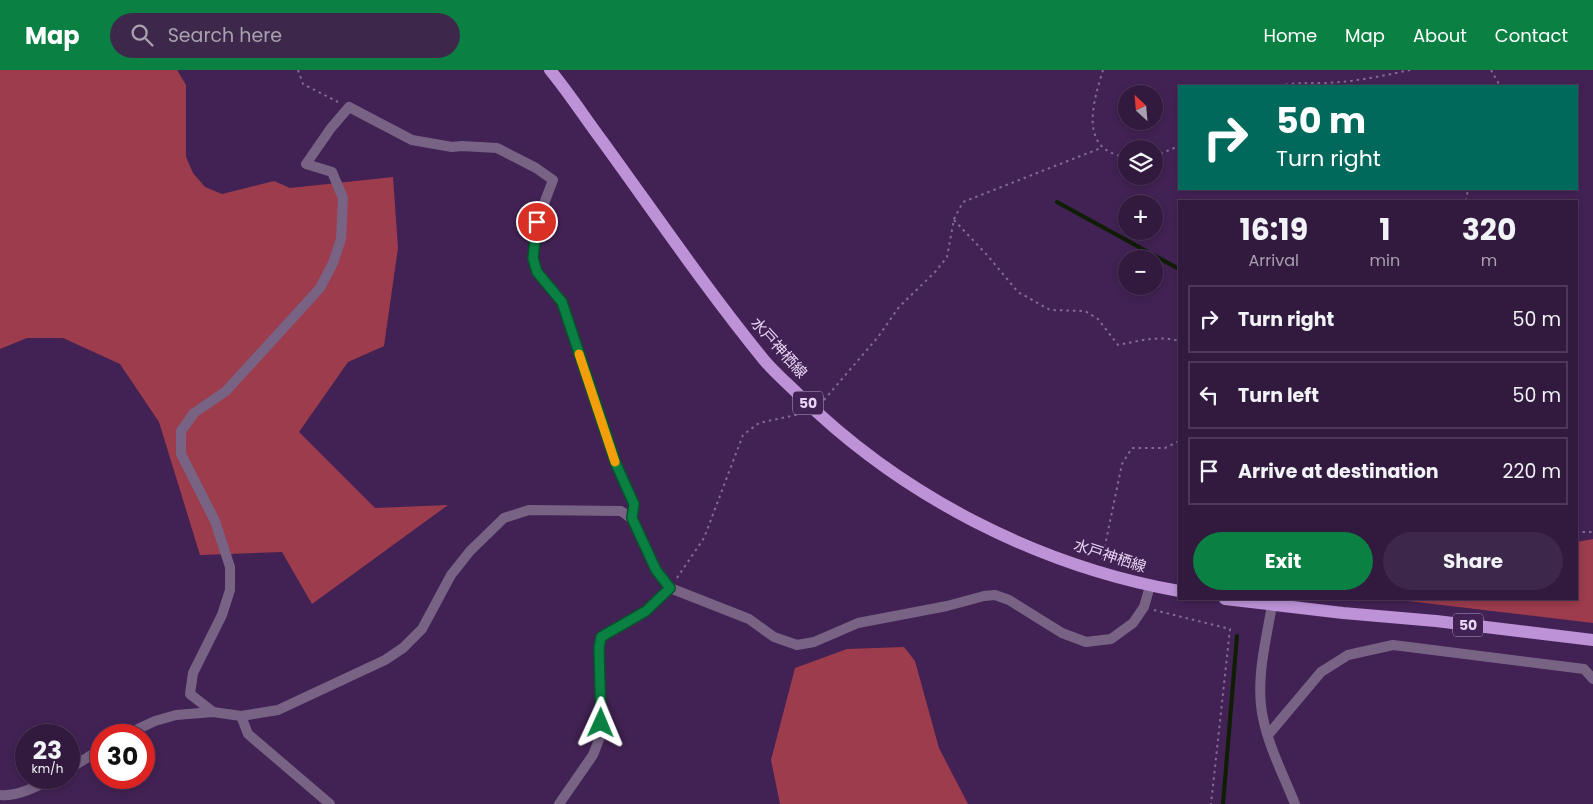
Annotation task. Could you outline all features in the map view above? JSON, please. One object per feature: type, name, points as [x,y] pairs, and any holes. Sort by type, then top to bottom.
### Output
[{"type":"main road","name":"水戸神栖線","points":[[550,70],[730,317],[766,362],[815,411],[859,448],[905,481],[968,518],[1028,546],[1101,572],[1150,586],[1178,591]]},
{"type":"main road","name":"50","points":[[1234,600],[1593,640]]},
{"type":"street","points":[[213,712],[190,694],[193,673],[222,615],[230,590],[230,567],[215,522],[181,454],[181,431],[194,413],[226,391],[320,288],[333,263],[341,239],[342,198],[332,172],[306,164],[331,128],[349,107],[412,140],[452,147],[497,148],[536,168],[553,180],[537,222],[533,258],[537,272],[562,302],[616,464],[634,504],[632,518],[656,570],[670,588],[749,619],[774,637],[797,645],[814,642],[858,623],[995,595],[1009,600],[1062,633],[1086,642],[1111,639],[1133,623],[1144,607],[1150,586]]},
{"type":"street","points":[[150,724],[176,715],[213,712],[241,716],[278,710],[385,660],[403,648],[422,629],[451,575],[470,551],[504,518],[529,510],[620,511],[632,518]]},
{"type":"street","points":[[559,804],[593,755],[600,737],[599,648],[601,637],[646,611],[670,588]]},
{"type":"street","points":[[1272,604],[1261,682],[1263,718],[1295,804]]},
{"type":"street","points":[[1268,735],[1321,672],[1348,655],[1394,644],[1584,669],[1593,679]]},
{"type":"street","points":[[241,716],[248,734],[330,804]]},
{"type":"street","points":[[0,795],[8,796],[29,789]]},
{"type":"path","points":[[298,70],[303,84],[349,107]]},
{"type":"path","points":[[1103,70],[1093,105],[1093,131],[1102,148],[1118,156]]},
{"type":"path","points":[[1285,85],[1302,82],[1326,83],[1371,78],[1410,70]]},
{"type":"path","points":[[1491,70],[1499,85]]},
{"type":"path","points":[[1163,153],[1178,146]]},
{"type":"path","points":[[670,588],[704,538],[743,435],[760,424],[815,411],[878,337],[899,307],[936,271],[947,257],[954,220],[963,202],[1102,148]]},
{"type":"path","points":[[954,220],[1018,292],[1050,310],[1085,311],[1098,319],[1118,345],[1146,340],[1171,339],[1178,341]]},
{"type":"path","points":[[1101,572],[1104,546],[1122,464],[1132,448],[1164,448],[1178,441]]},
{"type":"path","points":[[1578,532],[1593,532]]},
{"type":"path","points":[[1144,607],[1230,629],[1211,804]]},
{"type":"shaded area","points":[[0,70],[177,70],[186,85],[186,157],[193,173],[205,187],[222,194],[274,181],[290,188],[393,177],[398,248],[384,346],[348,362],[299,432],[375,508],[448,505],[312,604],[282,552],[200,555],[159,422],[120,364],[63,338],[27,338],[0,349]]},
{"type":"shaded area","points":[[1593,539],[1593,623],[1399,600],[1578,600],[1578,542]]},
{"type":"shaded area","points":[[904,647],[915,661],[939,748],[968,804],[780,804],[771,760],[795,668],[847,649]]},
{"type":"waterway","points":[[1057,202],[1178,268]]},
{"type":"waterway","points":[[1223,804],[1237,636]]},
{"type":"slow traffic","points":[[579,354],[615,462]]},
{"type":"route","points":[[537,222],[533,258],[537,272],[562,302],[616,464],[634,504],[632,518],[656,570],[670,588],[646,611],[601,637],[599,648],[601,723]]}]
